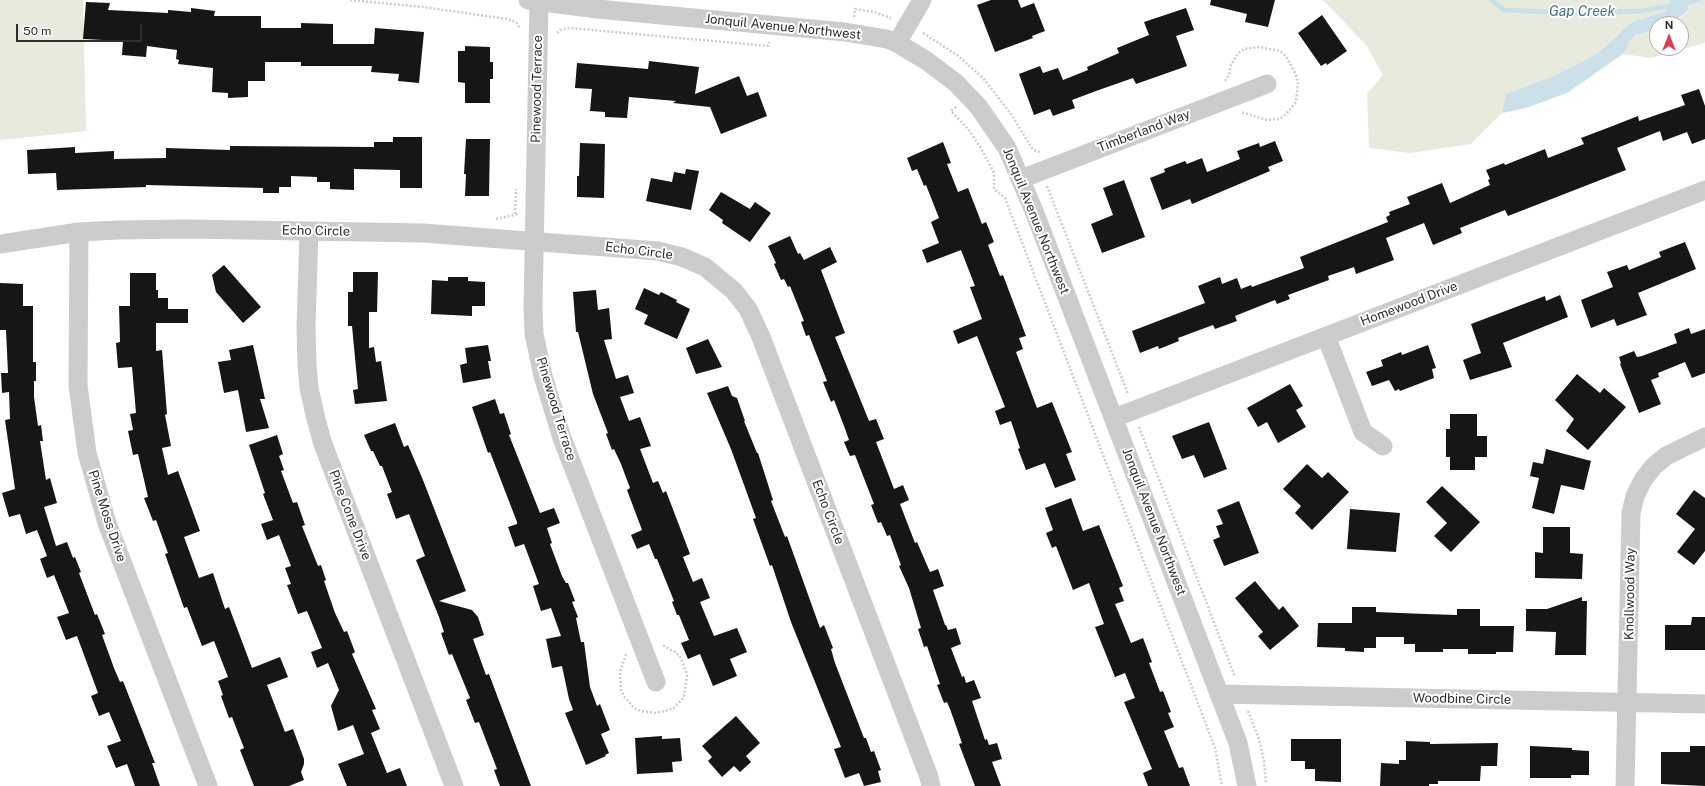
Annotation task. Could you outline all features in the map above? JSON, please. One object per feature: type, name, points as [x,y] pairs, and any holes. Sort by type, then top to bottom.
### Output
[{"type":"street","points":[[897,43],[922,0]]},
{"type":"street","name":"Jonquil Avenue Northwest","points":[[534,1],[597,9],[850,33],[887,39],[897,43],[927,61],[956,83],[969,96],[997,131],[1007,148],[1021,179],[1238,743],[1247,786]]},
{"type":"street","name":"Pinewood Terrace","points":[[534,1],[534,334],[543,376],[562,438],[656,682]]},
{"type":"street","name":"Timberland Way","points":[[1021,179],[1267,84]]},
{"type":"street","name":"Homewood Drive","points":[[1114,418],[1705,190]]},
{"type":"street","name":"Echo Circle","points":[[0,244],[79,232],[186,229],[423,233],[637,248],[682,257],[705,267],[734,291],[748,309],[764,344],[929,776],[931,786]]},
{"type":"street","name":"Pine Cone Drive","points":[[309,231],[306,327],[307,365],[309,388],[316,419],[323,444],[454,786]]},
{"type":"street","name":"Pine Moss Drive","points":[[79,232],[78,385],[87,453],[107,523],[208,786]]},
{"type":"street","points":[[1326,336],[1363,432],[1382,446]]},
{"type":"street","name":"Knollwood Way","points":[[1625,786],[1632,513],[1635,496],[1642,480],[1653,467],[1666,456],[1705,437]]},
{"type":"street","name":"Woodbine Circle","points":[[1219,694],[1705,704]]},
{"type":"path","points":[[350,0],[423,7],[507,19],[516,22],[521,31]]},
{"type":"path","points":[[850,33],[855,9],[874,12],[908,24],[957,55],[983,78],[1011,114],[1033,150],[1042,152]]},
{"type":"path","points":[[554,35],[560,30],[570,28],[768,46],[770,25]]},
{"type":"path","points":[[1224,83],[1229,75],[1231,65],[1238,53],[1244,49],[1252,47],[1268,48],[1280,51],[1286,56],[1296,75],[1298,84],[1296,102],[1280,119],[1267,120],[1235,112]]},
{"type":"path","points":[[969,96],[951,111],[968,129],[981,148],[994,173],[994,189],[1004,198],[1215,748],[1222,786]]},
{"type":"path","points":[[1041,171],[1260,739],[1266,786]]},
{"type":"path","points":[[515,214],[516,183]]},
{"type":"path","points":[[493,219],[500,219],[515,214],[535,215]]},
{"type":"shaded area","points":[[0,0],[83,0],[86,131],[0,140]]},
{"type":"shaded area","points":[[1320,0],[1670,0],[1666,11],[1632,22],[1598,53],[1551,77],[1506,94],[1502,113],[1471,144],[1410,153],[1369,148],[1367,94],[1383,75],[1366,45],[1324,1]]},
{"type":"shaded area","points":[[1685,0],[1705,0],[1705,43],[1689,47],[1689,16],[1682,16],[1689,11]]},
{"type":"shaded area","points":[[1649,32],[1649,56],[1658,56],[1651,58],[1623,54],[1634,35]]},
{"type":"water","points":[[1670,0],[1685,0],[1689,10],[1681,16],[1651,16],[1666,11]]},
{"type":"water","points":[[1649,16],[1649,32],[1634,35],[1623,54],[1567,93],[1526,108],[1502,113],[1506,94],[1551,77],[1598,53],[1632,22]]},
{"type":"building","points":[[991,0],[1018,0],[1021,8],[1034,3],[1045,31],[1032,36],[1033,38],[995,52],[977,5]]},
{"type":"building","points":[[1211,0],[1275,0],[1268,27],[1245,22],[1247,14],[1210,5]]},
{"type":"building","points":[[86,2],[110,3],[108,10],[168,13],[168,10],[191,12],[191,8],[215,11],[214,16],[261,16],[261,28],[301,28],[301,23],[333,24],[333,44],[374,44],[375,28],[424,32],[419,83],[398,81],[399,74],[371,72],[372,66],[301,66],[301,62],[265,62],[265,81],[248,81],[248,97],[228,98],[228,93],[212,92],[213,68],[178,64],[179,60],[176,59],[177,50],[147,46],[146,57],[122,55],[123,41],[83,39]]},
{"type":"building","points":[[1186,8],[1194,30],[1176,36],[1187,66],[1136,84],[1133,78],[1096,91],[1072,100],[1075,108],[1053,116],[1050,109],[1034,115],[1019,74],[1040,66],[1043,73],[1058,68],[1063,80],[1088,70],[1087,67],[1119,53],[1117,48],[1149,35],[1144,22]]},
{"type":"building","points":[[1322,15],[1347,51],[1327,65],[1326,63],[1321,66],[1298,33]]},
{"type":"building","points":[[465,46],[490,47],[490,62],[493,62],[493,79],[490,79],[490,103],[465,103],[465,83],[458,82],[458,51],[465,51]]},
{"type":"building","points":[[649,61],[699,67],[695,94],[739,76],[747,96],[758,92],[767,116],[721,134],[710,107],[673,103],[676,101],[629,97],[627,118],[605,117],[605,112],[590,111],[592,89],[575,88],[577,63],[648,69]]},
{"type":"building","points":[[1699,89],[1705,106],[1705,139],[1692,144],[1687,132],[1663,141],[1660,131],[1617,148],[1626,170],[1508,216],[1505,210],[1460,228],[1462,233],[1433,245],[1424,223],[1386,238],[1394,260],[1356,274],[1354,267],[1328,276],[1329,280],[1288,295],[1290,299],[1277,304],[1275,300],[1235,316],[1237,321],[1215,329],[1213,325],[1178,338],[1179,341],[1159,349],[1158,346],[1140,353],[1132,331],[1205,303],[1198,286],[1220,277],[1222,284],[1237,278],[1241,289],[1251,285],[1252,287],[1304,268],[1300,257],[1388,222],[1386,217],[1390,215],[1389,212],[1410,204],[1407,197],[1442,183],[1450,203],[1490,185],[1488,180],[1490,179],[1486,170],[1504,163],[1505,165],[1545,149],[1548,158],[1584,144],[1581,138],[1638,116],[1639,121],[1685,105],[1681,95]]},
{"type":"building","points":[[393,137],[422,137],[422,188],[400,188],[400,170],[354,169],[354,190],[330,189],[330,182],[317,182],[317,177],[291,176],[291,187],[279,187],[279,193],[263,193],[263,188],[146,185],[146,187],[57,190],[56,173],[28,174],[27,150],[75,147],[75,153],[114,151],[114,159],[166,158],[166,148],[230,150],[230,146],[374,147],[374,142],[393,142]]},
{"type":"building","points":[[466,139],[490,139],[489,196],[465,196],[466,174],[464,174]]},
{"type":"building","points":[[1275,141],[1283,161],[1268,167],[1270,171],[1192,204],[1190,199],[1162,210],[1150,178],[1165,172],[1164,169],[1185,161],[1187,164],[1202,158],[1207,172],[1240,159],[1237,151],[1259,143],[1260,147]]},
{"type":"building","points":[[943,142],[951,163],[947,164],[958,192],[968,188],[982,224],[986,222],[994,242],[988,245],[1000,276],[1003,275],[1026,336],[1019,338],[1023,349],[1016,352],[1037,408],[1052,402],[1072,452],[1066,454],[1076,480],[1055,488],[1045,463],[1026,470],[1018,449],[1020,448],[1011,421],[1000,425],[995,411],[1005,407],[977,336],[958,344],[953,331],[982,319],[970,287],[975,286],[961,250],[927,263],[922,250],[939,243],[931,222],[939,218],[926,185],[924,186],[917,169],[912,171],[907,158]]},
{"type":"building","points":[[580,143],[605,144],[604,198],[577,197]]},
{"type":"building","points":[[686,169],[699,171],[691,210],[646,201],[651,178],[672,182],[674,172],[685,174]]},
{"type":"building","points":[[1124,180],[1145,237],[1102,253],[1091,224],[1113,215],[1103,188]]},
{"type":"building","points":[[721,192],[750,209],[755,202],[771,213],[750,242],[722,223],[723,220],[709,210]]},
{"type":"building","points":[[790,236],[798,254],[800,253],[804,260],[830,247],[837,262],[821,270],[845,333],[835,337],[869,421],[876,419],[884,439],[876,442],[894,489],[903,485],[909,500],[900,504],[915,543],[917,542],[930,572],[938,569],[944,586],[933,590],[948,630],[956,628],[961,644],[951,648],[962,677],[964,676],[966,683],[974,680],[981,698],[972,701],[985,740],[987,739],[989,745],[997,743],[1002,759],[992,762],[1001,786],[975,786],[959,744],[962,743],[950,709],[947,702],[944,703],[937,685],[940,684],[927,646],[924,647],[918,629],[921,628],[909,588],[899,566],[901,565],[890,535],[887,536],[881,522],[878,523],[871,505],[874,504],[855,455],[850,456],[844,442],[849,440],[834,400],[831,402],[823,382],[827,381],[809,335],[806,336],[801,322],[804,321],[790,286],[788,287],[784,279],[781,280],[774,264],[776,263],[768,246]]},
{"type":"building","points":[[1685,242],[1696,269],[1638,293],[1647,315],[1617,326],[1614,319],[1591,328],[1581,300],[1613,287],[1607,272],[1627,265],[1629,270],[1661,257],[1659,252]]},
{"type":"building","points":[[224,265],[261,307],[243,323],[216,292],[212,275]]},
{"type":"building","points":[[353,272],[378,272],[377,312],[369,312],[369,348],[374,347],[376,362],[381,361],[387,401],[355,404],[353,390],[358,389],[352,326],[348,326],[348,292],[353,292]]},
{"type":"building","points":[[130,273],[156,273],[156,290],[158,290],[158,298],[168,298],[168,309],[188,309],[188,323],[156,323],[156,351],[162,350],[167,414],[165,415],[171,446],[162,448],[168,475],[178,471],[200,531],[184,537],[199,578],[213,573],[225,609],[229,607],[252,668],[280,657],[288,677],[267,685],[285,732],[293,729],[304,759],[301,772],[304,780],[289,786],[254,786],[240,750],[244,748],[232,717],[229,718],[221,696],[223,695],[218,681],[228,677],[214,641],[202,646],[187,607],[184,608],[165,554],[168,553],[156,520],[153,521],[144,498],[148,497],[138,454],[133,455],[128,431],[133,430],[130,414],[136,413],[132,367],[118,368],[116,343],[120,342],[119,306],[130,306]]},
{"type":"building","points":[[448,277],[468,277],[468,281],[485,282],[485,306],[472,306],[472,316],[431,314],[432,280],[448,281]]},
{"type":"building","points":[[0,283],[23,284],[23,306],[33,306],[33,362],[36,362],[34,397],[38,426],[41,425],[43,441],[40,441],[46,480],[50,478],[57,503],[44,507],[56,546],[67,542],[73,558],[75,557],[81,572],[79,573],[95,615],[97,614],[105,634],[102,635],[114,668],[120,682],[123,681],[155,763],[152,763],[160,786],[135,786],[127,764],[116,768],[107,746],[121,741],[109,712],[99,716],[91,696],[98,693],[77,636],[66,640],[57,617],[69,613],[54,575],[47,578],[40,559],[47,556],[37,530],[26,534],[20,514],[9,517],[2,493],[15,489],[5,420],[10,419],[9,392],[2,393],[1,373],[8,373],[6,330],[0,330]]},
{"type":"building","points":[[644,288],[659,295],[661,292],[690,309],[677,339],[644,324],[648,315],[635,309]]},
{"type":"building","points":[[596,290],[598,310],[609,308],[612,339],[604,340],[616,379],[628,375],[634,393],[620,397],[629,421],[640,417],[651,446],[640,449],[653,483],[658,481],[663,493],[666,491],[690,554],[683,557],[693,582],[702,578],[710,598],[700,602],[714,636],[737,628],[747,652],[730,659],[737,676],[713,686],[700,654],[688,659],[681,643],[689,640],[679,615],[677,615],[672,602],[674,601],[657,559],[655,559],[649,544],[637,549],[631,535],[642,530],[627,490],[630,488],[621,464],[614,449],[612,450],[606,434],[608,433],[593,394],[578,332],[576,332],[573,292]]},
{"type":"building","points":[[1560,295],[1568,317],[1503,343],[1512,367],[1470,380],[1463,360],[1481,353],[1471,324],[1545,296],[1546,301]]},
{"type":"building","points":[[1689,328],[1691,334],[1705,329],[1705,373],[1692,378],[1685,362],[1658,373],[1659,377],[1651,380],[1661,404],[1639,413],[1620,364],[1619,357],[1634,351],[1637,357],[1642,356],[1677,343],[1674,334]]},
{"type":"building","points":[[708,339],[722,367],[696,374],[686,348]]},
{"type":"building","points":[[253,345],[265,399],[260,399],[269,428],[246,432],[238,390],[224,393],[218,362],[231,360],[229,350]]},
{"type":"building","points":[[488,345],[491,361],[488,361],[491,378],[463,383],[460,365],[467,363],[465,348]]},
{"type":"building","points":[[1428,345],[1436,368],[1432,369],[1434,378],[1400,391],[1399,389],[1395,391],[1389,380],[1372,386],[1366,372],[1383,366],[1381,360],[1401,352],[1402,355]]},
{"type":"building","points":[[1577,374],[1600,393],[1604,388],[1626,407],[1588,450],[1566,431],[1574,419],[1555,400]]},
{"type":"building","points":[[1290,384],[1303,406],[1296,410],[1306,427],[1278,443],[1267,422],[1258,427],[1247,408]]},
{"type":"building","points":[[728,386],[732,396],[737,398],[744,421],[758,453],[773,500],[771,501],[785,537],[787,536],[820,628],[824,625],[833,648],[831,649],[835,663],[864,738],[866,738],[871,752],[874,751],[881,770],[878,771],[881,782],[864,786],[859,773],[845,778],[834,749],[841,747],[791,622],[772,565],[770,566],[753,519],[756,518],[731,449],[707,393]]},
{"type":"building","points":[[495,399],[500,414],[504,413],[511,434],[509,435],[540,513],[554,508],[560,523],[547,528],[552,543],[550,544],[562,576],[566,583],[568,583],[575,601],[572,602],[578,617],[576,618],[581,642],[584,642],[590,687],[597,706],[600,704],[610,730],[601,734],[609,753],[605,755],[606,756],[586,765],[565,713],[573,710],[569,699],[562,666],[552,668],[546,639],[561,636],[551,608],[541,611],[533,586],[539,584],[524,544],[515,547],[508,527],[517,524],[517,522],[490,452],[488,453],[472,407]]},
{"type":"building","points":[[1450,414],[1477,414],[1477,436],[1487,436],[1487,457],[1475,457],[1475,470],[1450,470],[1450,457],[1446,457],[1446,429],[1450,429]]},
{"type":"building","points":[[1209,422],[1227,469],[1204,478],[1194,455],[1182,459],[1172,436]]},
{"type":"building","points":[[395,423],[404,447],[408,445],[423,480],[466,591],[439,601],[472,610],[478,617],[484,635],[473,639],[486,675],[489,674],[531,786],[500,786],[494,770],[497,769],[479,722],[475,723],[466,700],[470,698],[452,654],[449,655],[441,633],[444,632],[439,617],[416,560],[425,556],[409,514],[396,519],[387,494],[392,492],[382,466],[380,466],[373,451],[371,451],[364,435]]},
{"type":"building","points":[[277,435],[283,454],[279,456],[284,470],[281,471],[293,503],[297,502],[305,525],[302,526],[318,566],[321,565],[326,580],[324,581],[335,613],[344,632],[347,631],[355,652],[352,654],[376,709],[372,710],[380,729],[371,733],[387,773],[400,768],[407,786],[347,786],[338,764],[364,754],[353,725],[338,731],[331,706],[339,690],[328,663],[317,668],[311,652],[322,648],[307,611],[298,614],[287,585],[291,584],[285,568],[291,566],[279,535],[267,540],[261,524],[273,520],[263,494],[265,493],[249,445]]},
{"type":"building","points":[[1546,449],[1591,461],[1584,490],[1561,485],[1554,514],[1532,508],[1539,478],[1530,476],[1533,462],[1543,464]]},
{"type":"building","points":[[1307,464],[1322,478],[1328,472],[1349,492],[1312,530],[1295,513],[1301,506],[1283,489]]},
{"type":"building","points":[[1442,486],[1480,522],[1451,552],[1434,536],[1447,523],[1426,502]]},
{"type":"building","points":[[1694,490],[1705,498],[1705,551],[1694,565],[1677,552],[1695,529],[1676,514]]},
{"type":"building","points":[[1071,498],[1083,531],[1099,525],[1123,586],[1119,588],[1124,601],[1115,604],[1131,643],[1143,638],[1152,662],[1149,663],[1160,692],[1163,691],[1171,712],[1168,713],[1174,727],[1164,731],[1179,768],[1183,767],[1190,786],[1148,786],[1143,773],[1152,769],[1124,702],[1135,698],[1125,673],[1115,677],[1095,627],[1104,624],[1089,583],[1073,590],[1056,546],[1052,548],[1046,533],[1053,530],[1045,508]]},
{"type":"building","points":[[1239,501],[1259,553],[1224,566],[1213,540],[1220,537],[1216,526],[1223,524],[1217,510]]},
{"type":"building","points":[[1350,509],[1400,513],[1396,552],[1347,549]]},
{"type":"building","points":[[1543,527],[1570,527],[1570,553],[1583,554],[1582,579],[1535,578],[1535,552],[1543,553]]},
{"type":"building","points":[[1255,581],[1279,610],[1283,606],[1299,626],[1270,650],[1258,636],[1263,632],[1235,598]]},
{"type":"building","points":[[1582,597],[1582,601],[1587,601],[1586,655],[1555,655],[1556,632],[1526,631],[1526,609],[1547,609]]},
{"type":"building","points":[[1352,607],[1376,607],[1376,612],[1457,615],[1457,609],[1480,609],[1480,626],[1514,626],[1513,652],[1496,652],[1496,654],[1468,654],[1468,649],[1443,649],[1443,652],[1415,652],[1415,644],[1404,644],[1404,637],[1376,637],[1376,648],[1364,648],[1364,652],[1345,651],[1345,648],[1317,647],[1318,623],[1352,623]]},
{"type":"building","points":[[1692,617],[1705,617],[1705,650],[1665,650],[1665,625],[1691,625]]},
{"type":"building","points":[[736,716],[760,743],[746,756],[751,762],[740,772],[734,766],[722,777],[708,761],[712,757],[702,746]]},
{"type":"building","points":[[662,736],[662,739],[680,738],[682,761],[672,762],[673,772],[637,774],[635,738]]},
{"type":"building","points":[[1291,739],[1341,739],[1341,782],[1315,781],[1315,769],[1305,769],[1305,761],[1291,761]]},
{"type":"building","points":[[1406,741],[1430,742],[1430,744],[1498,743],[1497,766],[1481,766],[1480,781],[1438,781],[1438,784],[1429,784],[1429,786],[1380,786],[1381,763],[1399,764],[1399,760],[1406,760]]},
{"type":"building","points":[[1530,746],[1572,748],[1572,750],[1589,751],[1589,775],[1571,775],[1571,778],[1530,778]]},
{"type":"building","points":[[1690,746],[1705,746],[1705,786],[1661,784],[1661,752],[1690,752]]},
{"type":"waterway","name":"Gap Creek","points":[[1492,0],[1504,10],[1573,13],[1642,11],[1699,0]]}]
